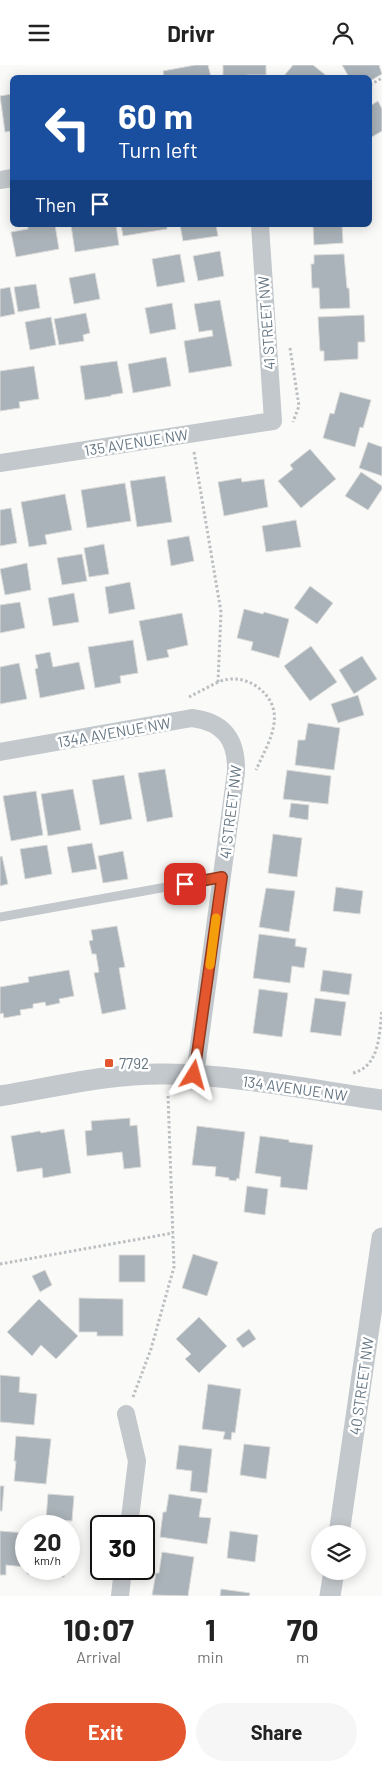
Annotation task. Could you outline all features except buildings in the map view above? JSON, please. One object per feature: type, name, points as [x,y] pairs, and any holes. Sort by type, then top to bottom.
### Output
[{"type":"street","name":"41 STREET NW","points":[[260,227],[273,421]]},
{"type":"street","name":"135 AVENUE NW","points":[[0,463],[273,421]]},
{"type":"street","name":"134A AVENUE NW","points":[[0,752],[192,718],[205,720],[225,731]]},
{"type":"street","name":"41 STREET NW","points":[[194,1075],[237,760],[231,739],[225,731]]},
{"type":"street","name":"134 AVENUE NW","points":[[0,1096],[123,1076],[165,1074],[218,1077],[382,1100]]},
{"type":"street","name":"40 STREET NW","points":[[340,1525],[382,1238]]},
{"type":"street","points":[[126,1413],[137,1461],[130,1515]]},
{"type":"street","points":[[120,1596],[122,1580]]},
{"type":"street","points":[[330,1596],[333,1580]]},
{"type":"lane","points":[[0,917],[222,877]]},
{"type":"path","points":[[192,445],[221,612],[218,682],[231,679],[247,681],[265,693],[271,702],[274,712],[272,732],[256,773]]},
{"type":"path","points":[[344,1073],[360,1071],[376,1054],[382,1011]]},
{"type":"path","points":[[126,1413],[151,1349],[174,1267],[169,1099],[165,1074]]},
{"type":"path","points":[[0,1263],[173,1233]]},
{"type":"slow traffic","points":[[210,965],[216,918]]},
{"type":"place","name":"7792","points":[[109,1063]]},
{"type":"route","points":[[185,884],[222,877],[194,1075]]}]
